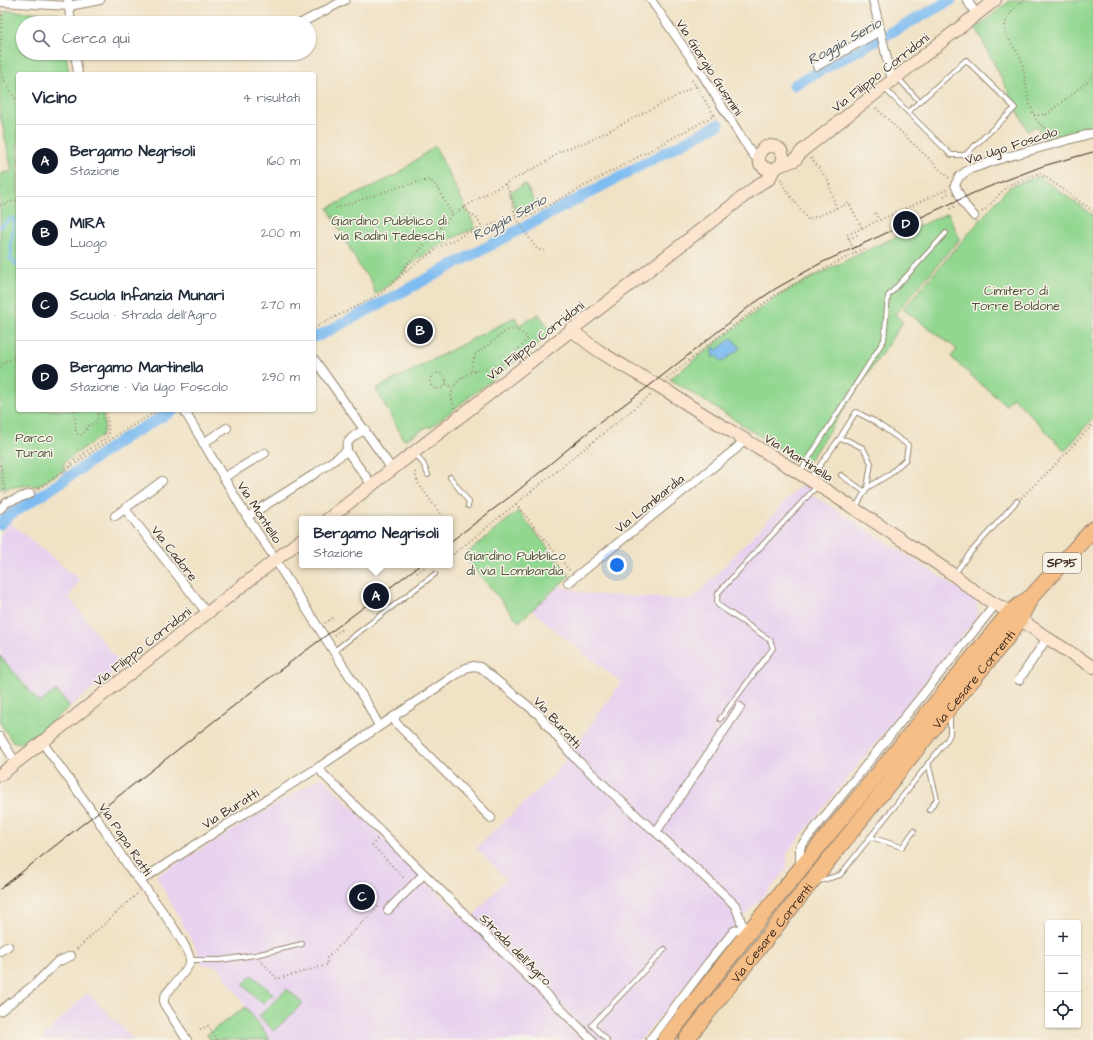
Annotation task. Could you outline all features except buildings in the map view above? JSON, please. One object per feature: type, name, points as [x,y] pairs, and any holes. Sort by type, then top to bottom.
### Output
[{"type":"highway","name":"Via Cesare Correnti","points":[[665,1040],[749,925],[800,870],[1015,615],[1093,529]]},
{"type":"highway","name":"Via Cesare Correnti","points":[[686,1040],[950,707],[1015,615]]},
{"type":"street","points":[[1,2],[69,3],[100,0]]},
{"type":"street","points":[[314,16],[345,0]]},
{"type":"street","name":"Via Giorgio Gusmini","points":[[651,0],[702,74],[743,140],[749,147],[752,156],[771,166]]},
{"type":"street","points":[[873,0],[891,81]]},
{"type":"street","points":[[966,0],[977,13]]},
{"type":"street","name":"Via Filippo Corridoni","points":[[771,166],[795,160],[806,154],[868,99],[995,0]]},
{"type":"street","points":[[69,3],[70,16]]},
{"type":"street","points":[[817,66],[880,31]]},
{"type":"street","points":[[76,60],[78,72]]},
{"type":"street","name":"Via Ugo Foscolo","points":[[955,185],[959,177],[968,170],[1003,158],[1093,133]]},
{"type":"street","name":"Via Filippo Corridoni","points":[[766,146],[760,152],[771,166]]},
{"type":"street","points":[[749,147],[774,146],[780,150],[806,154]]},
{"type":"street","name":"Via Filippo Corridoni","points":[[332,516],[761,183],[760,175],[783,157],[780,150]]},
{"type":"street","points":[[955,185],[964,204],[974,216]]},
{"type":"street","name":"Via Martinella","points":[[571,329],[598,351],[659,386],[809,479],[954,575],[963,583],[996,605],[1015,615],[1047,638],[1093,667]]},
{"type":"street","points":[[316,362],[392,469]]},
{"type":"street","name":"Via Montello","points":[[185,412],[223,478],[334,651],[366,703],[378,726]]},
{"type":"street","points":[[203,443],[227,428]]},
{"type":"street","points":[[365,429],[349,440],[346,445],[347,452],[372,485]]},
{"type":"street","name":"Via Lombardia","points":[[568,583],[737,448],[744,440]]},
{"type":"street","points":[[247,516],[347,452]]},
{"type":"street","name":"Via Montello","points":[[223,478],[265,453]]},
{"type":"street","points":[[115,516],[162,481]]},
{"type":"street","points":[[0,509],[7,502],[30,494]]},
{"type":"street","name":"Via Cadore","points":[[125,509],[207,613]]},
{"type":"street","name":"Via Filippo Corridoni","points":[[0,775],[299,541]]},
{"type":"street","name":"Via Cesare Correnti","points":[[800,870],[800,847],[996,605]]},
{"type":"street","points":[[1019,680],[1047,638]]},
{"type":"street","name":"Via Buratti","points":[[142,884],[219,829],[319,767],[466,668],[473,666],[480,667],[538,714],[572,755],[638,818],[656,832],[735,905],[749,925]]},
{"type":"street","points":[[656,832],[740,707]]},
{"type":"street","points":[[394,717],[396,723],[491,818]]},
{"type":"street","points":[[0,737],[16,763]]},
{"type":"street","name":"Via Papa Ratti","points":[[42,742],[92,811],[132,872],[183,943],[190,960]]},
{"type":"street","name":"Strada dell'Agro","points":[[319,767],[323,774],[592,1040]]},
{"type":"street","points":[[388,910],[424,874]]},
{"type":"street","name":"Via Cesare Correnti","points":[[650,1040],[734,931],[749,925]]},
{"type":"street","points":[[0,951],[8,946]]},
{"type":"street","points":[[0,1011],[34,986],[57,962],[71,956]]},
{"type":"street","points":[[187,1040],[164,1004],[164,999],[166,994],[189,964],[190,960]]},
{"type":"lane","points":[[891,81],[908,112],[951,155],[965,155],[1015,108],[966,60],[908,112]]},
{"type":"lane","points":[[891,81],[920,102]]},
{"type":"lane","points":[[809,479],[884,340],[888,296],[946,233]]},
{"type":"lane","points":[[720,719],[773,648],[770,640],[718,605],[718,593],[839,440],[856,412],[874,421],[908,446],[906,459],[890,474],[866,490]]},
{"type":"lane","points":[[839,440],[847,440],[863,448],[871,463],[866,490],[855,509]]},
{"type":"lane","points":[[414,452],[424,465],[428,475]]},
{"type":"lane","points":[[822,462],[828,466]]},
{"type":"lane","points":[[841,475],[866,490]]},
{"type":"lane","points":[[450,477],[468,499],[468,506]]},
{"type":"lane","points":[[954,575],[970,553],[1017,502]]},
{"type":"lane","points":[[334,651],[435,574]]},
{"type":"lane","points":[[812,882],[821,881],[840,875],[846,869],[928,763],[948,740],[951,721],[950,707]]},
{"type":"lane","points":[[928,763],[937,799],[929,810]]},
{"type":"lane","points":[[870,838],[902,847],[914,831]]},
{"type":"lane","points":[[190,960],[221,960],[255,955],[302,944]]},
{"type":"lane","points":[[608,1040],[592,1025],[665,949]]},
{"type":"path","points":[[1024,0],[1013,10],[1006,23],[1005,29],[1010,42],[1020,56],[1029,101],[1034,115],[1048,130],[1063,132]]},
{"type":"path","points":[[0,56],[1,2]]},
{"type":"path","points":[[0,61],[3,77],[16,100]]},
{"type":"path","points":[[1034,115],[1047,114],[1093,77]]},
{"type":"path","points":[[316,327],[380,294],[410,268],[443,245],[467,233],[531,215],[714,115],[692,80]]},
{"type":"path","points":[[399,279],[406,265],[452,215],[546,162],[559,152],[591,140],[696,86]]},
{"type":"path","points":[[855,253],[847,235],[955,185],[868,99]]},
{"type":"path","points":[[806,154],[828,180],[836,208]]},
{"type":"path","points":[[771,166],[808,220],[849,203],[862,228]]},
{"type":"path","points":[[974,216],[986,209],[1008,185],[1040,173],[1093,211]]},
{"type":"path","points":[[336,208],[394,189],[424,181],[430,181],[435,185],[452,215]]},
{"type":"path","points":[[506,184],[516,218],[537,249],[546,251]]},
{"type":"path","points":[[944,196],[951,193]]},
{"type":"path","points":[[0,205],[16,201]]},
{"type":"path","points":[[950,209],[957,206]]},
{"type":"path","points":[[464,208],[478,218],[482,228]]},
{"type":"path","points":[[875,212],[880,220]]},
{"type":"path","points":[[849,239],[860,234]]},
{"type":"path","points":[[453,555],[718,337],[777,294],[866,247]]},
{"type":"path","points":[[454,409],[451,395],[453,387],[458,381],[471,372],[500,365],[522,346],[527,339],[526,336],[516,329],[511,328],[506,331],[476,355],[473,360],[471,372]]},
{"type":"path","points":[[0,367],[4,362],[16,357]]},
{"type":"path","points":[[435,374],[441,374],[446,378],[446,384],[442,388],[435,389],[431,384],[431,378],[435,374]]},
{"type":"path","points":[[446,384],[453,387]]},
{"type":"path","points":[[74,412],[76,431],[78,435],[82,435],[86,432],[89,425],[95,422],[98,412]]},
{"type":"path","points":[[70,468],[72,462],[107,437],[106,412]]},
{"type":"path","points":[[30,494],[123,431],[156,412]]},
{"type":"path","points":[[1017,502],[1052,468],[1093,424]]},
{"type":"path","points":[[0,465],[7,502]]},
{"type":"path","points":[[415,472],[418,483],[442,516]]},
{"type":"path","points":[[516,504],[576,578]]},
{"type":"path","points":[[417,572],[423,568]]},
{"type":"path","points":[[326,622],[334,617]]},
{"type":"path","points":[[335,634],[343,628]]},
{"type":"path","points":[[384,833],[372,845],[406,878],[400,884]]},
{"type":"path","points":[[71,956],[142,884]]},
{"type":"path","points":[[255,955],[277,979],[327,965],[327,958],[383,901]]},
{"type":"path","points":[[200,1029],[208,1026],[217,1040]]},
{"type":"shaded area","points":[[806,480],[811,494],[972,597],[976,602],[978,613],[974,621],[787,853],[787,870],[729,933],[640,1040],[270,1040],[219,967],[202,964],[196,948],[156,876],[322,777],[468,922],[506,879],[476,848],[555,774],[621,682],[551,627],[532,610],[560,586],[586,594],[692,600]]},
{"type":"shaded area","points":[[9,522],[80,580],[69,597],[122,666],[26,741],[20,743],[12,741],[0,723],[0,536]]},
{"type":"shaded area","points":[[87,993],[134,1040],[40,1040]]},
{"type":"green space","points":[[1011,0],[1093,0],[1093,128],[1045,142],[1036,126],[1028,131],[976,28]]},
{"type":"green space","name":"Parco Turani","points":[[6,11],[56,13],[60,15],[16,16],[16,60],[67,60],[69,72],[16,72],[16,412],[102,412],[104,430],[101,436],[64,462],[64,470],[37,486],[29,485],[0,489],[0,174],[12,171],[0,114],[0,15],[4,15]]},
{"type":"green space","name":"Giardino Pubblico di via Radini Tedeschi","points":[[435,146],[476,228],[451,239],[427,253],[376,294],[371,280],[362,271],[328,208],[396,175]]},
{"type":"green space","name":"Cimitero di Torre Boldone","points":[[1039,176],[1093,215],[1093,418],[1065,451],[1013,397],[1006,405],[951,357],[957,349],[903,309],[1009,187]]},
{"type":"green space","points":[[525,184],[537,206],[516,213],[510,192]]},
{"type":"green space","points":[[948,213],[960,239],[895,314],[903,322],[806,465],[670,379],[778,296],[867,250]]},
{"type":"green space","points":[[539,314],[552,333],[430,428],[429,426],[404,440],[376,389],[515,317],[519,325]]},
{"type":"green space","name":"Giardino Pubblico di via Lombardia","points":[[518,511],[570,575],[519,622],[464,556]]},
{"type":"green space","points":[[0,656],[40,703],[56,690],[70,707],[26,741],[20,743],[12,741],[0,723]]},
{"type":"green space","points":[[252,975],[273,994],[263,1004],[243,985]]},
{"type":"green space","points":[[287,989],[303,1003],[274,1031],[259,1016]]},
{"type":"green space","points":[[246,1007],[270,1040],[210,1040],[207,1034]]},
{"type":"water","points":[[732,338],[740,348],[722,362],[716,355],[713,358],[712,352],[714,347],[717,350]]},
{"type":"waterway","name":"Roggia Serio","points":[[794,85],[951,0]]},
{"type":"waterway","name":"Roggia Serio","points":[[316,336],[719,124]]},
{"type":"waterway","points":[[0,227],[11,218],[13,219],[12,238],[10,244],[12,252],[10,258],[16,264]]},
{"type":"waterway","name":"Roggia Serio","points":[[0,524],[11,514],[48,491],[126,437],[170,412]]},
{"type":"tram line","points":[[453,540],[515,493],[598,424],[653,383],[750,306],[775,289],[821,263],[978,191],[1043,166],[1093,152]]},
{"type":"tram line","points":[[0,889],[264,682],[416,568]]},
{"type":"place","name":"Bergamo Martinella","points":[[906,224]]},
{"type":"place","name":"MIRA","points":[[420,331]]},
{"type":"place","name":"Bergamo Negrisoli","points":[[376,596]]},
{"type":"place","name":"Scuola Infanzia Munari","points":[[362,897]]}]
